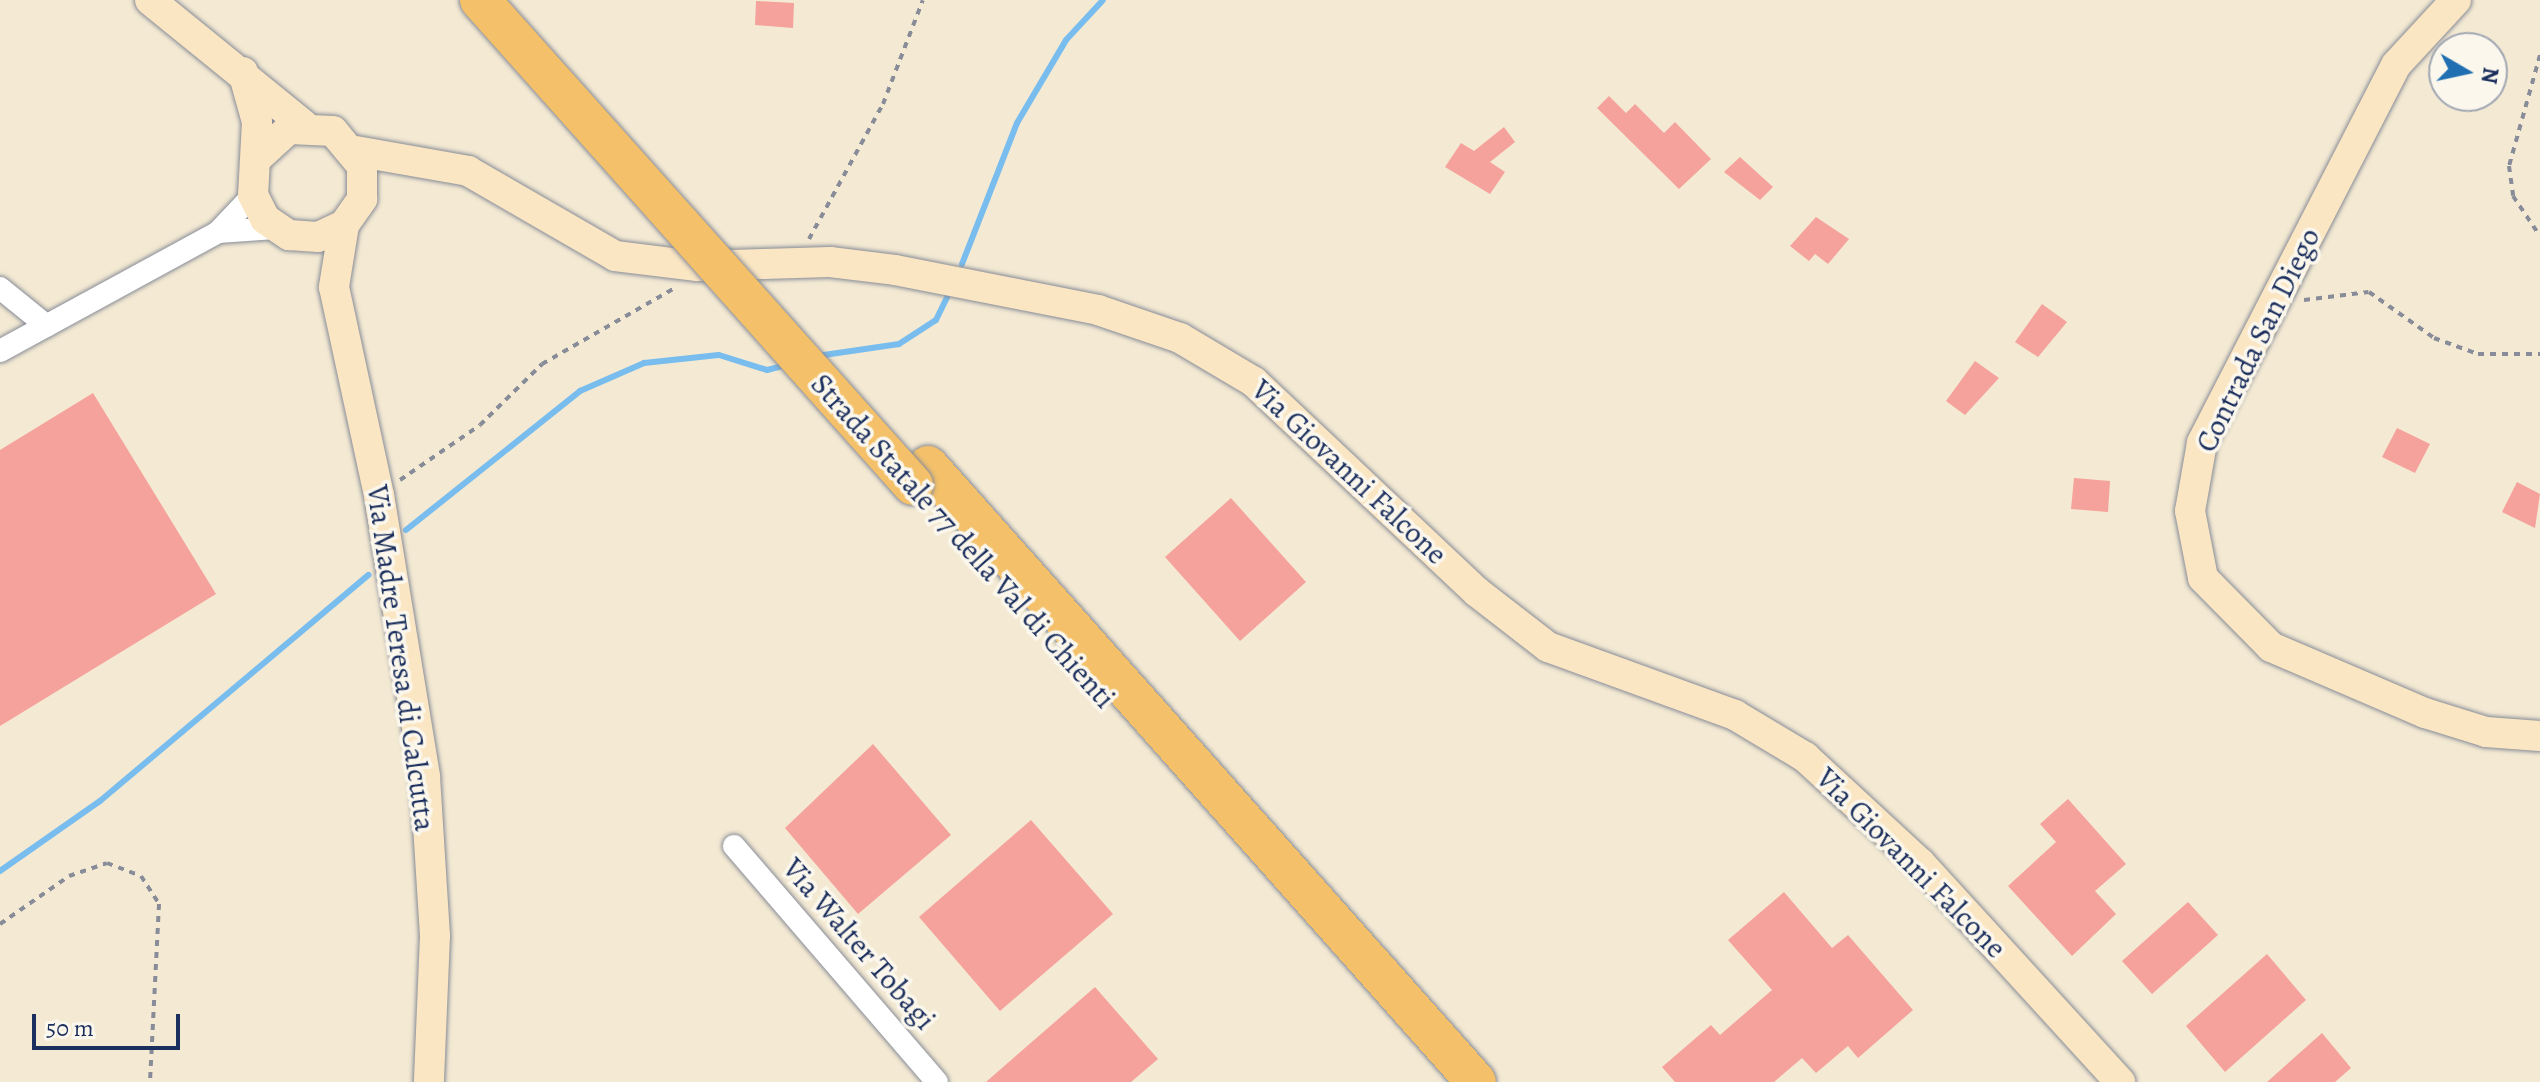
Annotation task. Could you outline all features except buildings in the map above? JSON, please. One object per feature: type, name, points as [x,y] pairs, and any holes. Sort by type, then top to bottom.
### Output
[{"type":"highway","name":"Strada Statale 77 della Val di Chienti","points":[[480,0],[1476,1082]]},
{"type":"highway","name":"Strada Statale 77 della Val di Chienti","points":[[512,0],[1446,1082]]},
{"type":"street","points":[[150,0],[243,72],[304,125],[333,131],[355,151],[364,183],[349,220]]},
{"type":"street","name":"Contrada San Diego","points":[[2456,0],[2396,65],[2202,443],[2190,511],[2203,578],[2271,647],[2425,713],[2486,732],[2540,736]]},
{"type":"street","points":[[243,72],[257,122],[253,195],[275,228]]},
{"type":"street","points":[[256,159],[275,136],[304,125]]},
{"type":"street","name":"Via Giovanni Falcone","points":[[355,151],[431,165],[504,189],[571,236],[615,256],[697,266],[797,263],[895,270],[1098,310],[1180,338],[1254,382],[1477,592],[1548,647],[1735,715],[1805,757],[1920,863],[2120,1082]]},
{"type":"street","points":[[218,232],[275,228],[304,238],[349,220],[377,186],[431,165]]},
{"type":"street","points":[[0,351],[218,232],[253,195]]},
{"type":"street","name":"Via Madre Teresa di Calcutta","points":[[334,287],[349,220]]},
{"type":"street","name":"Via Madre Teresa di Calcutta","points":[[304,238],[334,287],[379,495],[425,777],[435,936],[429,1082]]},
{"type":"street","points":[[0,288],[47,326]]},
{"type":"street","name":"Via Walter Tobagi","points":[[734,846],[937,1082]]},
{"type":"path","points":[[797,263],[883,104],[923,0]]},
{"type":"path","points":[[2540,55],[2509,166],[2513,196],[2540,236]]},
{"type":"path","points":[[379,495],[480,425],[542,364],[671,290],[697,266]]},
{"type":"path","points":[[2271,308],[2369,292],[2434,338],[2478,354],[2540,354]]},
{"type":"path","points":[[0,924],[94,867],[107,863],[141,876],[159,904],[150,1082]]},
{"type":"waterway","points":[[962,264],[1017,123],[1066,40],[1103,0]]},
{"type":"waterway","points":[[817,356],[899,344],[936,320],[947,297]]},
{"type":"waterway","points":[[406,530],[580,391],[644,363],[719,355],[767,370],[787,365]]},
{"type":"waterway","points":[[0,871],[100,801],[368,575]]}]
